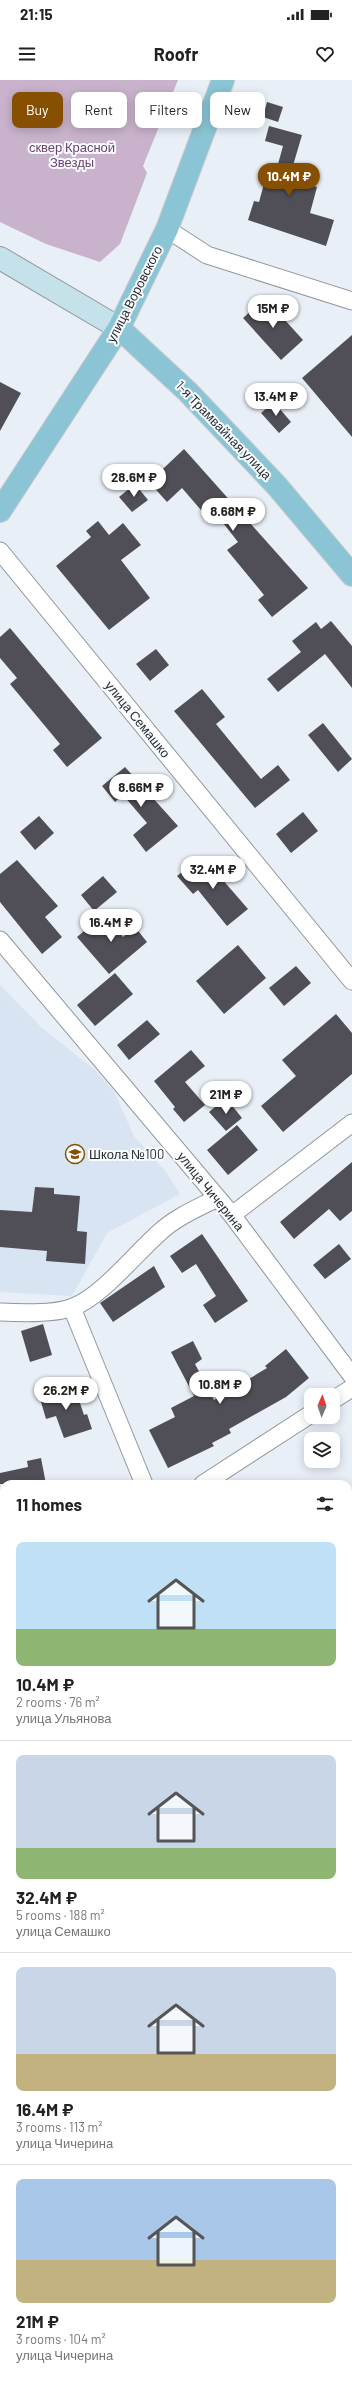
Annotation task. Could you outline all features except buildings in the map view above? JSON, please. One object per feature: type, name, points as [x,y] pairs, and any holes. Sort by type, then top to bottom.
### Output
[{"type":"main road","name":"улица Воровского","points":[[0,511],[119,328],[167,229],[223,80]]},
{"type":"main road","points":[[0,258],[119,328]]},
{"type":"main road","name":"1-я Трамвайная улица","points":[[119,328],[188,392],[261,469],[352,575]]},
{"type":"street","points":[[167,229],[207,255],[352,302]]},
{"type":"street","name":"улица Семашко","points":[[0,551],[352,981]]},
{"type":"street","name":"улица Чичерина","points":[[0,940],[232,1214],[352,1376]]},
{"type":"street","points":[[232,1214],[352,1124]]},
{"type":"street","points":[[0,1312],[21,1313],[72,1308],[88,1300],[161,1231],[190,1212],[218,1198]]},
{"type":"street","points":[[72,1308],[142,1480]]},
{"type":"street","points":[[340,1396],[352,1388]]},
{"type":"street","points":[[209,1480],[304,1419]]},
{"type":"shaded area","name":"Школа №100","points":[[0,985],[41,1027],[96,1071],[114,1092],[134,1136],[166,1172],[180,1194],[107,1233],[72,1296],[0,1292]]},
{"type":"green space","name":"сквер Красной Звезды","points":[[0,80],[178,80],[173,92],[135,92],[135,128],[158,128],[143,166],[147,173],[120,244],[100,262],[46,244],[0,222]]},
{"type":"place","name":"Школа №100","points":[[75,1154]]}]
